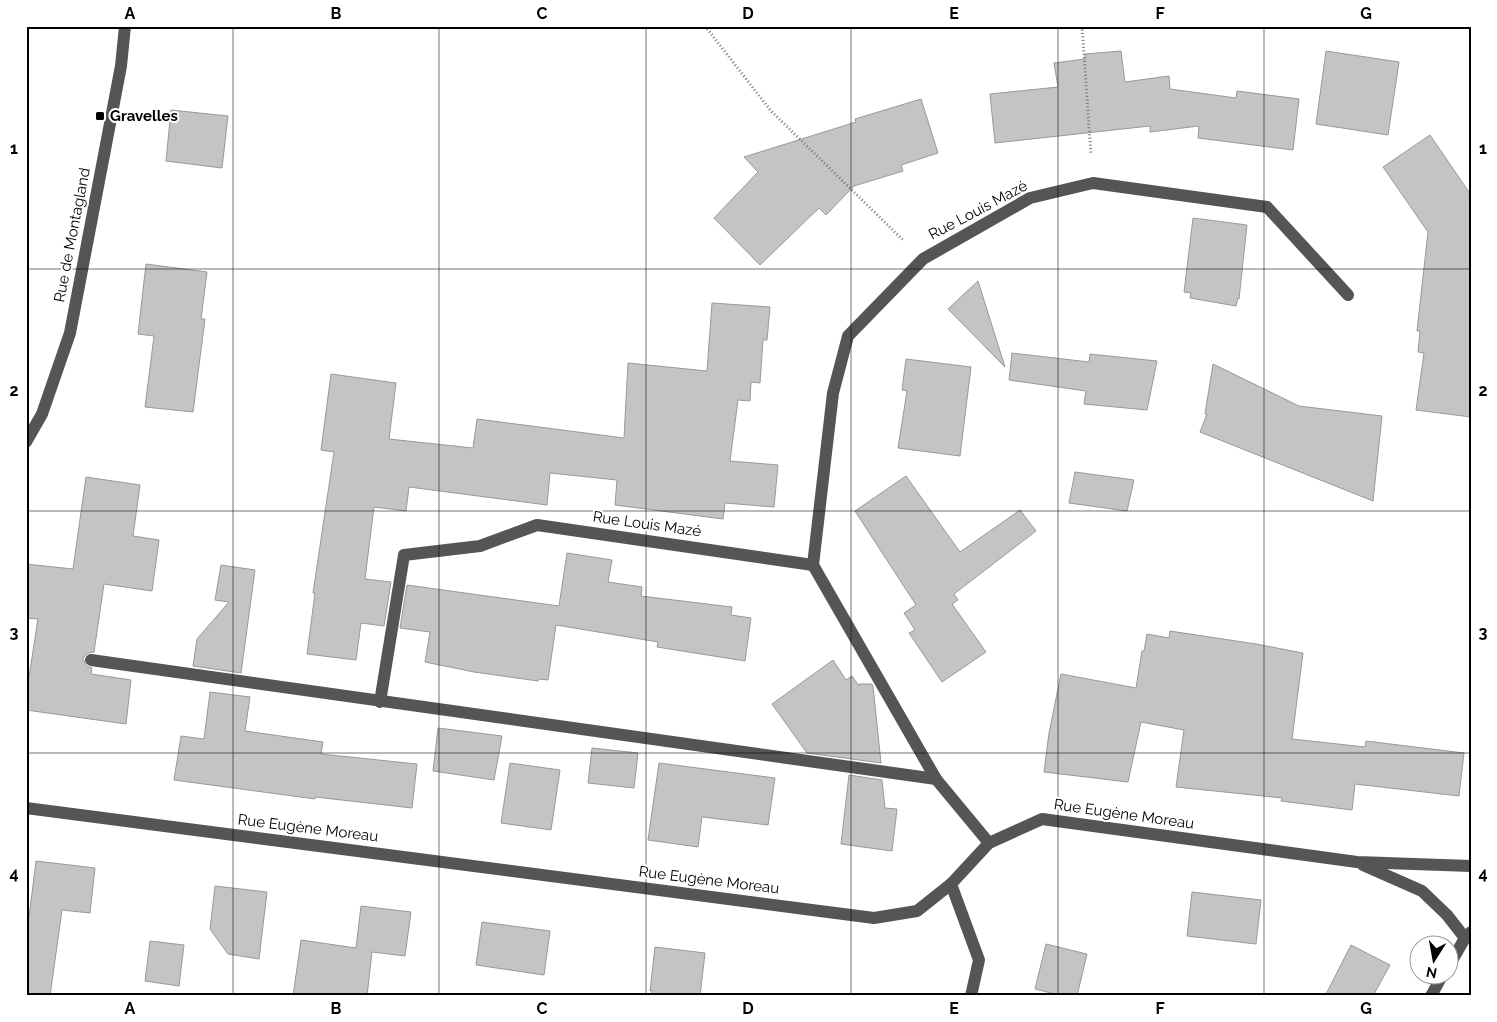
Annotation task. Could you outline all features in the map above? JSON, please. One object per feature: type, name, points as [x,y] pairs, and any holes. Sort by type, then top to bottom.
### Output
[{"type":"street","name":"Rue de Montagland","points":[[26,442],[42,414],[70,333],[121,66],[125,26]]},
{"type":"street","name":"Rue Louis Mazé","points":[[380,702],[404,555],[480,546],[536,524],[813,565],[833,393],[848,336],[923,259],[1030,198],[1093,183],[1267,207],[1348,296]]},
{"type":"street","points":[[813,565],[936,779],[989,843]]},
{"type":"street","points":[[91,660],[936,779]]},
{"type":"street","name":"Rue Eugène Moreau","points":[[26,808],[874,918],[917,911],[951,884],[989,843],[1042,819],[1357,862],[1471,866]]},
{"type":"street","name":"Rue Eugène Moreau","points":[[1357,862],[1422,892],[1468,935]]},
{"type":"street","points":[[951,884],[979,960],[971,996]]},
{"type":"street","points":[[1460,948],[1468,935]]},
{"type":"street","points":[[1431,996],[1438,984]]},
{"type":"path","points":[[705,26],[771,111],[923,259]]},
{"type":"path","points":[[1082,26],[1093,183]]},
{"type":"building","points":[[1121,51],[1125,82],[1169,76],[1170,89],[1236,98],[1237,91],[1299,99],[1293,150],[1198,138],[1199,126],[1150,132],[1150,126],[995,143],[990,94],[1058,87],[1054,63],[1085,59],[1085,54]]},
{"type":"building","points":[[1326,51],[1399,62],[1388,135],[1316,124]]},
{"type":"building","points":[[921,99],[938,153],[901,165],[903,171],[854,186],[826,215],[819,208],[760,265],[714,218],[758,172],[744,157],[856,122],[855,119]]},
{"type":"building","points":[[171,110],[228,116],[222,168],[166,161]]},
{"type":"building","points":[[1430,135],[1471,195],[1471,417],[1416,410],[1424,353],[1418,352],[1420,331],[1417,331],[1428,232],[1383,167]]},
{"type":"building","points":[[1193,218],[1247,225],[1239,299],[1236,306],[1190,298],[1191,293],[1184,292]]},
{"type":"building","points":[[146,264],[207,272],[201,319],[205,319],[193,412],[145,407],[154,336],[138,334]]},
{"type":"building","points":[[978,281],[1005,367],[948,309]]},
{"type":"building","points":[[712,303],[770,307],[767,340],[763,340],[760,383],[751,382],[750,401],[738,400],[730,461],[778,465],[774,507],[725,503],[723,519],[615,505],[617,480],[550,473],[547,505],[409,487],[406,511],[374,507],[365,579],[391,582],[384,626],[361,623],[356,660],[307,654],[315,593],[313,593],[334,452],[321,450],[331,374],[396,383],[389,439],[473,448],[477,419],[624,438],[628,363],[707,371]]},
{"type":"building","points":[[1012,353],[1089,362],[1090,354],[1157,361],[1147,410],[1084,404],[1086,391],[1009,380]]},
{"type":"building","points":[[906,359],[971,367],[960,456],[898,448],[907,391],[902,390]]},
{"type":"building","points":[[1213,364],[1299,406],[1382,416],[1373,501],[1200,432],[1207,414],[1205,414]]},
{"type":"building","points":[[1075,472],[1134,480],[1127,511],[1069,503]]},
{"type":"building","points":[[906,476],[960,552],[1020,510],[1036,531],[954,594],[958,600],[952,604],[986,652],[942,682],[909,633],[915,630],[904,613],[916,605],[855,511]]},
{"type":"building","points":[[86,477],[140,485],[133,536],[159,540],[152,591],[104,584],[94,652],[88,653],[83,658],[86,666],[92,668],[91,674],[131,680],[126,724],[26,710],[26,696],[38,619],[26,618],[26,564],[73,569]]},
{"type":"building","points":[[567,553],[612,560],[608,582],[642,587],[641,596],[732,607],[731,615],[751,618],[745,661],[657,647],[658,642],[556,625],[548,680],[539,679],[538,681],[474,672],[425,662],[430,632],[400,628],[407,585],[559,606]]},
{"type":"building","points":[[221,565],[255,570],[241,673],[193,666],[197,639],[229,602],[215,600]]},
{"type":"building","points":[[1170,631],[1303,653],[1292,739],[1365,747],[1366,741],[1464,753],[1459,796],[1355,784],[1352,810],[1281,801],[1282,798],[1176,787],[1184,730],[1141,722],[1128,782],[1044,772],[1049,733],[1061,674],[1136,688],[1142,651],[1144,651],[1147,634],[1169,638]]},
{"type":"building","points":[[833,660],[846,680],[852,676],[859,686],[859,684],[872,684],[873,686],[881,763],[807,753],[772,704]]},
{"type":"building","points":[[210,692],[250,697],[245,731],[323,742],[321,754],[417,764],[412,808],[315,797],[315,799],[174,780],[181,736],[204,739]]},
{"type":"building","points":[[438,728],[502,736],[494,780],[433,771]]},
{"type":"building","points":[[592,748],[638,753],[634,788],[588,783]]},
{"type":"building","points":[[510,763],[560,770],[551,830],[501,823]]},
{"type":"building","points":[[659,763],[775,778],[768,825],[702,817],[698,847],[648,840]]},
{"type":"building","points":[[849,775],[882,780],[885,808],[897,809],[892,851],[841,844]]},
{"type":"building","points":[[36,861],[95,868],[90,913],[62,910],[50,996],[26,996],[26,941]]},
{"type":"building","points":[[215,886],[267,892],[259,959],[228,954],[210,929]]},
{"type":"building","points":[[1192,892],[1261,900],[1256,944],[1187,936]]},
{"type":"building","points":[[361,906],[411,912],[405,956],[372,952],[367,996],[293,996],[301,940],[356,948]]},
{"type":"building","points":[[482,922],[550,931],[544,975],[476,965]]},
{"type":"building","points":[[150,941],[184,945],[179,986],[145,981]]},
{"type":"building","points":[[1046,944],[1087,954],[1077,996],[1063,996],[1035,989]]},
{"type":"building","points":[[1351,945],[1390,965],[1373,996],[1325,996]]},
{"type":"building","points":[[655,947],[705,953],[700,996],[651,996]]},
{"type":"place","name":"Gravelles","points":[[100,116]]}]
